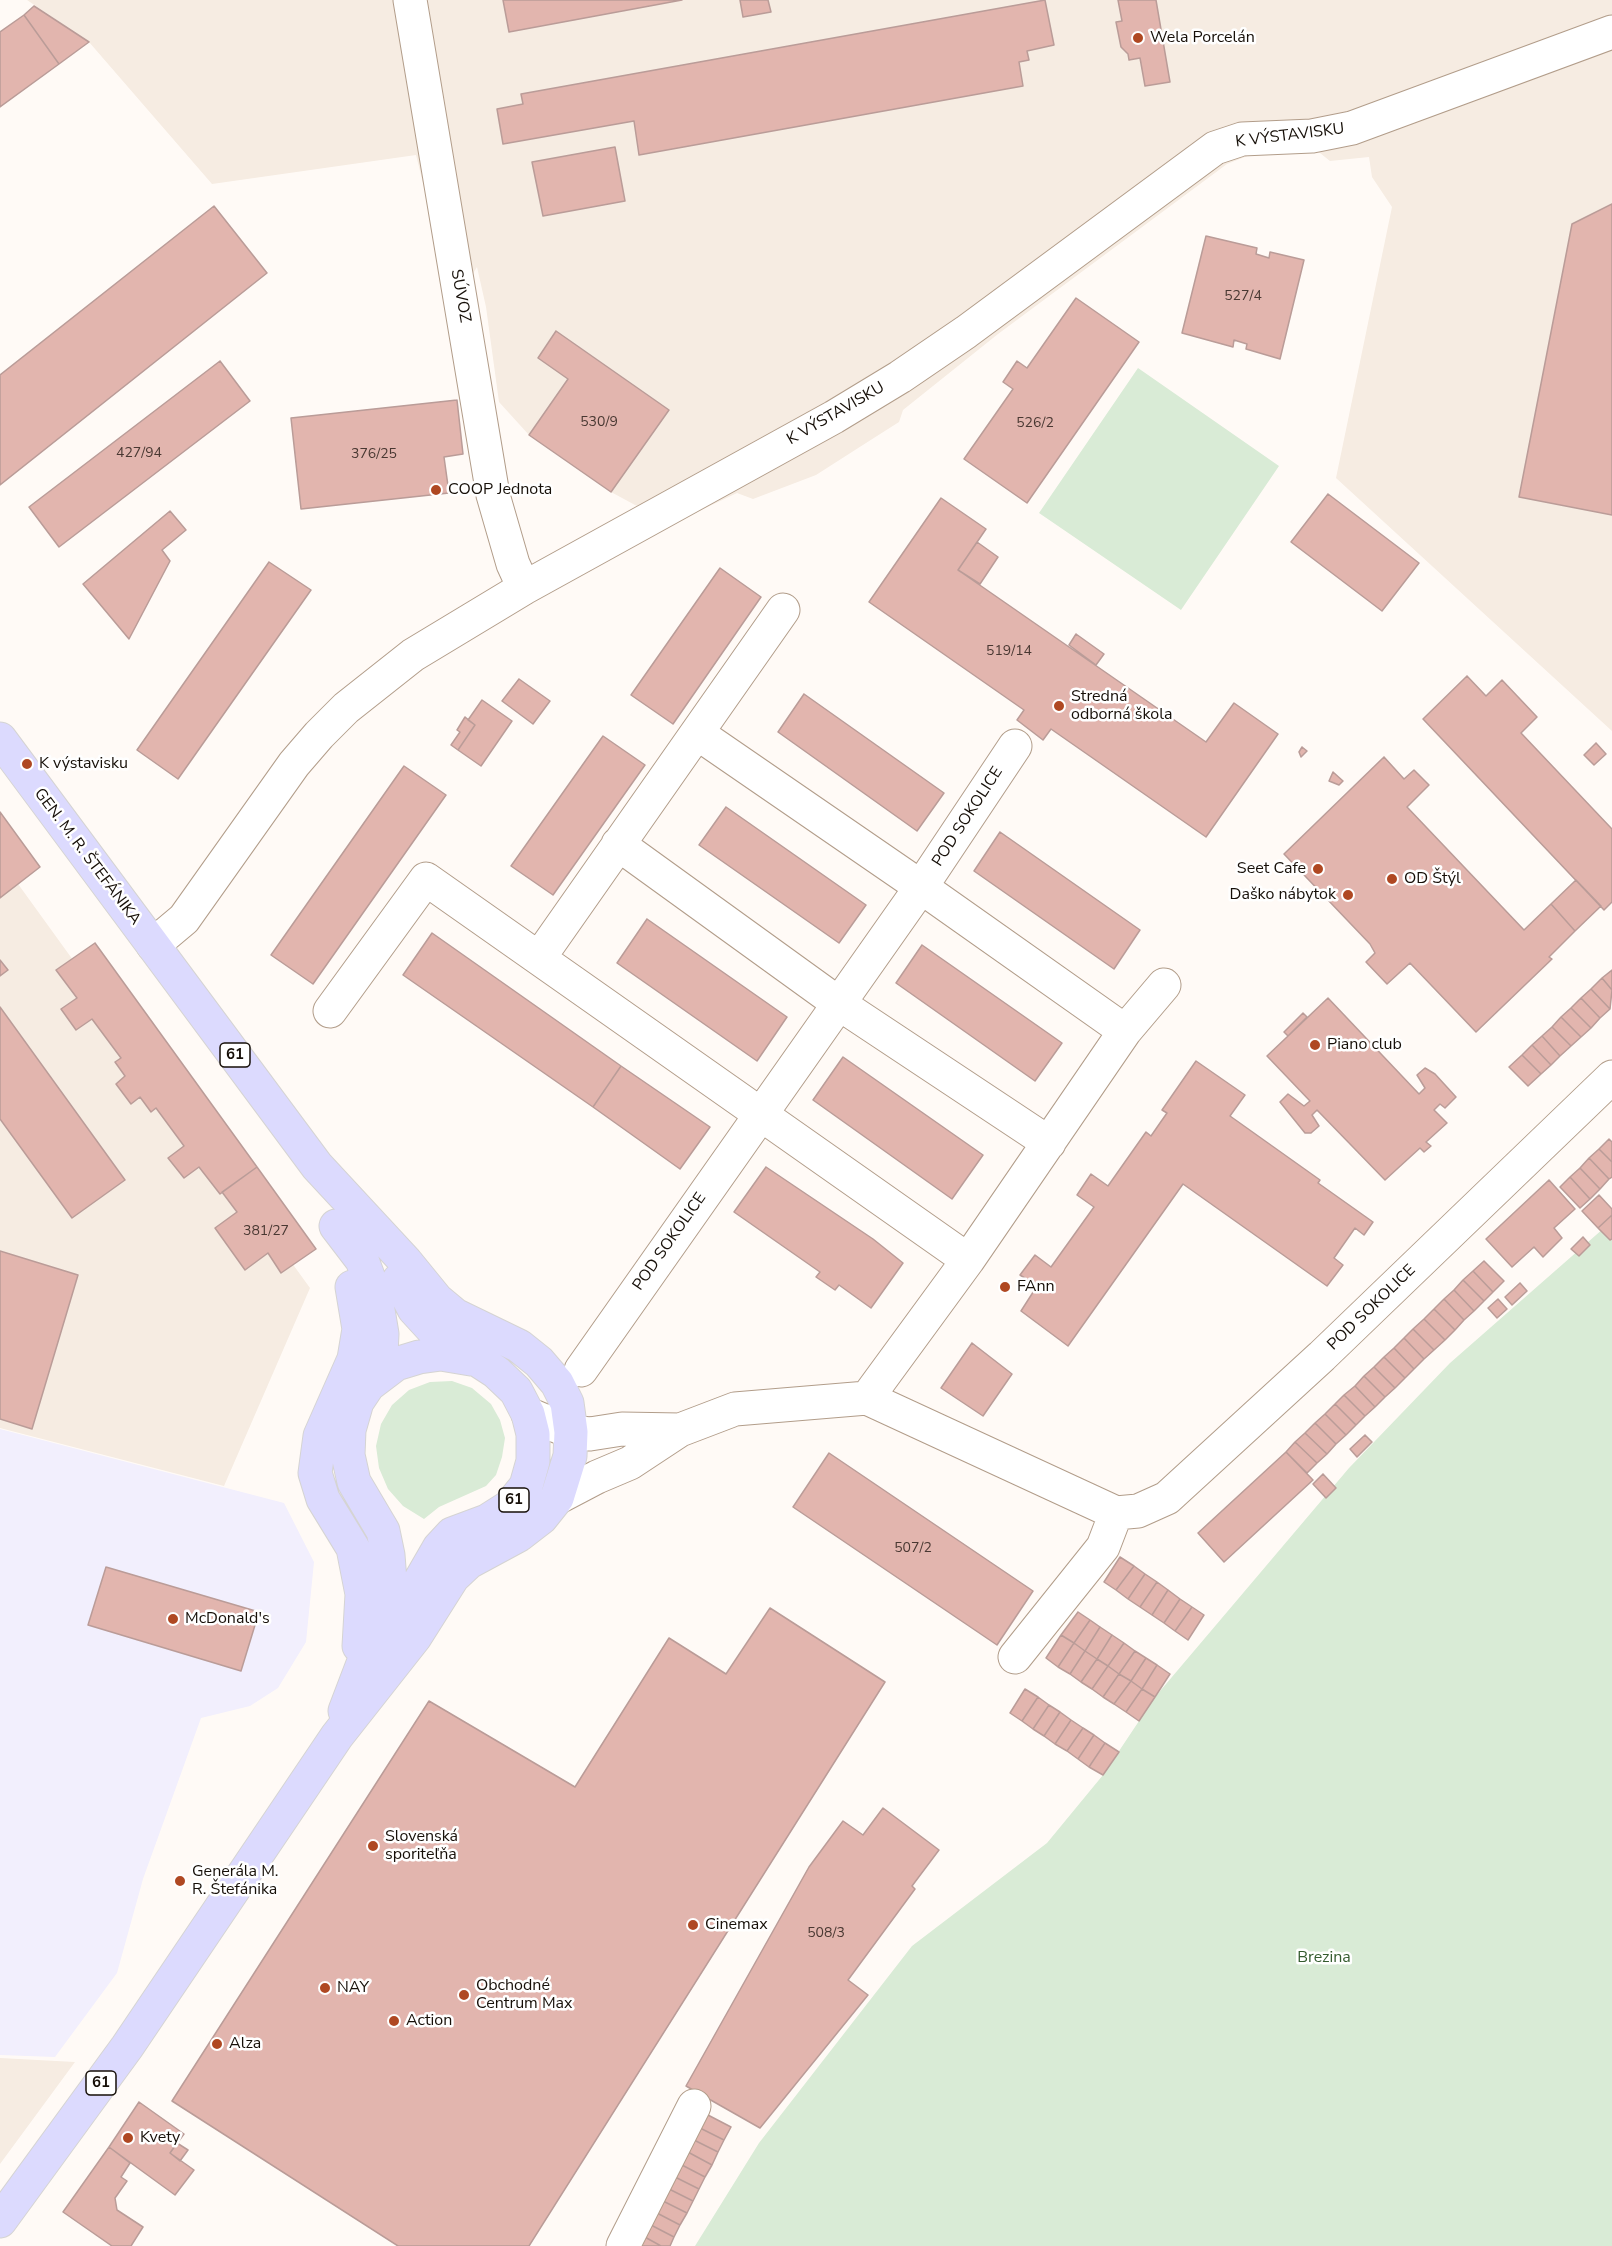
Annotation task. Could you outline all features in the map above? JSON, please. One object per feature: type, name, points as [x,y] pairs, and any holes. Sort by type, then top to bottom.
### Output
[{"type":"main road","name":"GEN. M. R. ŠTEFÁNIKA","points":[[0,739],[153,945]]},
{"type":"main road","name":"61","points":[[153,945],[317,1166],[437,1300],[455,1315],[519,1346],[545,1369],[557,1383],[569,1417],[570,1456],[557,1498],[536,1522],[519,1535],[469,1562],[453,1577],[416,1637],[369,1675]]},
{"type":"main road","name":"61","points":[[317,1166],[336,1226],[356,1303],[358,1329],[354,1359],[320,1436],[315,1473],[323,1499],[353,1548],[362,1594],[369,1675]]},
{"type":"main road","name":"61","points":[[0,2221],[127,2047],[336,1736],[439,1548],[452,1534],[487,1521],[509,1507],[526,1486],[533,1461],[533,1434],[528,1414],[516,1391],[496,1372],[436,1334],[414,1308],[372,1225]]},
{"type":"main road","name":"61","points":[[336,1226],[362,1260],[376,1298],[382,1334],[381,1355],[369,1384],[357,1402],[349,1430],[348,1455],[354,1482],[383,1531],[388,1555],[390,1581],[369,1675]]},
{"type":"main road","name":"61","points":[[320,1436],[369,1384],[396,1364],[419,1357],[441,1354],[473,1359]]},
{"type":"main road","name":"61","points":[[383,1531],[439,1548],[466,1550],[496,1546]]},
{"type":"street","name":"SÚVOZ","points":[[410,0],[493,495],[513,564],[524,588]]},
{"type":"street","name":"K VÝSTAVISKU","points":[[153,945],[184,919],[294,764],[346,708],[413,655],[524,588],[834,417],[900,377],[966,332],[1215,148],[1242,139],[1312,136],[1352,128],[1612,32]]},
{"type":"street","points":[[539,958],[783,610]]},
{"type":"street","points":[[697,733],[921,887],[1125,1032]]},
{"type":"street","name":"POD SOKOLICE","points":[[581,1370],[921,887],[1015,746]]},
{"type":"street","points":[[618,844],[838,1003],[1049,1143]]},
{"type":"street","points":[[330,1011],[426,879],[968,1260]]},
{"type":"street","points":[[867,1398],[968,1260],[1125,1032],[1164,985]]},
{"type":"street","name":"POD SOKOLICE","points":[[1116,1513],[1138,1511],[1167,1498],[1322,1356],[1612,1077]]},
{"type":"street","points":[[557,1498],[630,1463],[680,1430],[735,1409],[867,1398],[1116,1513],[1103,1547],[1015,1657]]},
{"type":"street","points":[[528,1414],[569,1417],[622,1429],[680,1430]]},
{"type":"street","points":[[623,2246],[694,2106]]},
{"type":"shaded area","points":[[27,0],[1612,0],[1612,731],[1336,478],[1392,207],[1372,177],[1369,157],[1330,161],[1315,149],[1260,151],[1227,164],[998,334],[903,410],[899,422],[816,475],[753,499],[737,493],[678,521],[635,505],[611,492],[669,410],[556,332],[538,358],[568,379],[529,435],[499,402],[486,307],[477,267],[461,293],[442,259],[416,155],[212,184],[89,42]]},
{"type":"shaded area","points":[[0,859],[310,1288],[224,1486],[0,1428]]},
{"type":"shaded area","points":[[0,1429],[284,1503],[314,1562],[306,1642],[278,1688],[250,1706],[201,1718],[143,1879],[117,1973],[55,2057],[0,2055]]},
{"type":"shaded area","points":[[0,2058],[75,2062],[0,2164]]},
{"type":"green space","points":[[1138,368],[1279,466],[1181,610],[1039,513]]},
{"type":"green space","name":"Brezina","points":[[1612,1221],[1612,2246],[695,2246],[759,2143],[912,1946],[1047,1843],[1103,1775],[1155,1697],[1349,1468],[1450,1363]]},
{"type":"green space","points":[[452,1381],[472,1388],[491,1404],[500,1420],[505,1438],[502,1457],[496,1475],[486,1486],[439,1507],[424,1519],[403,1506],[388,1489],[379,1468],[376,1446],[381,1424],[392,1405],[409,1390],[430,1382]]},
{"type":"building","points":[[503,0],[682,0],[509,32]]},
{"type":"building","points":[[740,0],[768,0],[771,12],[743,17]]},
{"type":"building","points":[[1045,0],[1054,45],[1027,51],[1029,60],[1019,62],[1023,86],[639,155],[634,121],[503,144],[497,109],[523,104],[521,94]]},
{"type":"building","points":[[1118,0],[1156,0],[1170,82],[1145,86],[1140,58],[1129,60],[1128,54],[1121,47],[1116,22],[1122,21]]},
{"type":"building","points":[[34,6],[89,42],[59,64],[24,15]]},
{"type":"building","points":[[24,15],[59,64],[0,107],[0,32]]},
{"type":"building","points":[[615,147],[625,201],[543,216],[532,162]]},
{"type":"building","points":[[1612,204],[1612,515],[1519,497],[1572,224]]},
{"type":"building","points":[[214,206],[267,273],[0,485],[0,375]]},
{"type":"building","points":[[1206,236],[1257,248],[1256,254],[1269,258],[1270,252],[1304,260],[1280,359],[1246,349],[1247,344],[1234,340],[1233,347],[1182,333]]},
{"type":"building","points":[[1076,298],[1139,342],[1027,503],[964,459],[1013,389],[1003,382],[1017,361],[1027,368]]},
{"type":"building","points":[[556,331],[669,410],[611,492],[529,435],[568,379],[538,358]]},
{"type":"building","points":[[220,361],[250,401],[59,547],[29,507]]},
{"type":"building","points":[[457,400],[463,454],[444,457],[449,493],[301,509],[291,418]]},
{"type":"building","points":[[1328,494],[1419,563],[1382,611],[1291,542]]},
{"type":"building","points":[[941,498],[986,529],[958,570],[1206,742],[1234,703],[1278,734],[1206,837],[1051,729],[1043,740],[1017,720],[1024,710],[869,602]]},
{"type":"building","points":[[170,511],[186,530],[162,550],[170,561],[129,639],[83,584]]},
{"type":"building","points":[[977,542],[998,557],[980,584],[958,570]]},
{"type":"building","points":[[269,562],[311,590],[178,779],[137,750]]},
{"type":"building","points":[[720,568],[761,597],[673,724],[631,695]]},
{"type":"building","points":[[1076,634],[1104,654],[1096,665],[1069,645]]},
{"type":"building","points":[[1467,676],[1486,696],[1502,680],[1537,717],[1521,733],[1612,829],[1612,902],[1604,910],[1423,719]]},
{"type":"building","points":[[519,679],[550,701],[533,724],[502,701]]},
{"type":"building","points":[[804,694],[944,793],[917,831],[778,732]]},
{"type":"building","points":[[482,700],[512,721],[481,766],[458,750],[475,725],[468,720]]},
{"type":"building","points":[[465,717],[475,725],[458,750],[451,745],[460,732],[457,730]]},
{"type":"building","points":[[603,736],[645,765],[553,895],[511,866]]},
{"type":"building","points":[[1596,743],[1606,754],[1594,765],[1584,755]]},
{"type":"building","points":[[1302,747],[1307,751],[1301,757],[1299,752]]},
{"type":"building","name":"OD Štýl","points":[[1384,757],[1404,779],[1414,770],[1429,785],[1407,807],[1524,930],[1551,904],[1575,931],[1549,957],[1552,959],[1476,1032],[1410,963],[1387,984],[1366,962],[1375,953],[1370,944],[1284,854]]},
{"type":"building","points":[[404,766],[446,795],[313,984],[271,955]]},
{"type":"building","points":[[1333,772],[1343,781],[1339,785],[1329,781]]},
{"type":"building","points":[[726,807],[866,905],[839,943],[699,845]]},
{"type":"building","points":[[0,812],[40,867],[0,898]]},
{"type":"building","points":[[1000,832],[1140,930],[1114,969],[974,871]]},
{"type":"building","points":[[1576,880],[1601,906],[1575,931],[1551,904]]},
{"type":"building","points":[[647,919],[787,1017],[757,1061],[617,963]]},
{"type":"building","points":[[432,933],[621,1066],[593,1107],[403,975]]},
{"type":"building","points":[[95,943],[257,1167],[220,1194],[199,1167],[184,1178],[168,1158],[184,1146],[156,1108],[151,1112],[140,1097],[131,1104],[116,1084],[125,1076],[115,1062],[121,1058],[92,1019],[76,1030],[61,1009],[77,998],[56,970]]},
{"type":"building","points":[[922,945],[1062,1043],[1035,1081],[896,983]]},
{"type":"building","points":[[0,960],[8,970],[0,976]]},
{"type":"building","points":[[1612,970],[1612,990],[1602,978]]},
{"type":"building","points":[[1602,978],[1612,990],[1610,1009],[1591,989]]},
{"type":"building","points":[[1591,989],[1610,1009],[1600,1018],[1581,998]]},
{"type":"building","points":[[1328,998],[1419,1094],[1425,1088],[1417,1075],[1425,1068],[1435,1074],[1456,1097],[1445,1108],[1440,1104],[1434,1110],[1447,1123],[1426,1142],[1431,1146],[1424,1152],[1420,1148],[1385,1180],[1317,1110],[1312,1115],[1319,1126],[1311,1133],[1305,1133],[1280,1102],[1288,1094],[1304,1106],[1310,1101],[1267,1056]]},
{"type":"building","points":[[1581,998],[1600,1018],[1591,1028],[1571,1008]]},
{"type":"building","points":[[0,1007],[125,1180],[72,1218],[0,1119]]},
{"type":"building","points":[[1571,1008],[1591,1028],[1581,1037],[1561,1017]]},
{"type":"building","points":[[1303,1013],[1307,1017],[1288,1036],[1284,1032]]},
{"type":"building","points":[[1561,1017],[1581,1037],[1571,1046],[1552,1027]]},
{"type":"building","points":[[1552,1027],[1571,1046],[1560,1056],[1542,1036]]},
{"type":"building","points":[[1542,1036],[1560,1056],[1551,1065],[1532,1045]]},
{"type":"building","points":[[1532,1045],[1551,1065],[1541,1074],[1522,1055]]},
{"type":"building","points":[[1522,1055],[1541,1074],[1528,1086],[1509,1067]]},
{"type":"building","points":[[843,1057],[983,1155],[952,1199],[813,1100]]},
{"type":"building","points":[[1196,1061],[1245,1095],[1230,1116],[1320,1180],[1318,1183],[1373,1222],[1364,1235],[1355,1228],[1334,1258],[1343,1265],[1327,1286],[1183,1184],[1068,1346],[1021,1311],[1037,1286],[1020,1275],[1035,1255],[1051,1267],[1094,1207],[1077,1195],[1091,1174],[1108,1186],[1146,1132],[1151,1136],[1167,1113],[1162,1110]]},
{"type":"building","points":[[621,1066],[710,1127],[680,1169],[593,1107]]},
{"type":"building","points":[[1609,1139],[1612,1142],[1612,1162],[1599,1149]]},
{"type":"building","points":[[1599,1149],[1612,1162],[1612,1177],[1609,1179],[1589,1158]]},
{"type":"building","points":[[1589,1158],[1609,1179],[1600,1189],[1580,1168]]},
{"type":"building","points":[[257,1167],[316,1249],[281,1273],[268,1253],[245,1270],[215,1228],[237,1212],[222,1192]]},
{"type":"building","points":[[766,1167],[873,1239],[903,1263],[871,1308],[839,1285],[835,1290],[816,1277],[820,1272],[734,1212]]},
{"type":"building","points":[[1580,1168],[1600,1189],[1590,1199],[1570,1177]]},
{"type":"building","points":[[1570,1177],[1590,1199],[1580,1208],[1560,1187]]},
{"type":"building","points":[[1549,1180],[1575,1209],[1554,1228],[1562,1238],[1543,1257],[1534,1247],[1512,1267],[1486,1239]]},
{"type":"building","points":[[1599,1195],[1612,1209],[1612,1215],[1598,1228],[1582,1211]]},
{"type":"building","points":[[1612,1215],[1612,1239],[1610,1240],[1598,1228]]},
{"type":"building","points":[[1583,1237],[1590,1245],[1579,1256],[1571,1249]]},
{"type":"building","points":[[0,1251],[78,1275],[32,1429],[0,1419]]},
{"type":"building","points":[[1484,1261],[1504,1281],[1493,1292],[1473,1271]]},
{"type":"building","points":[[1473,1271],[1493,1292],[1484,1301],[1463,1280]]},
{"type":"building","points":[[1463,1280],[1484,1301],[1474,1311],[1454,1290]]},
{"type":"building","points":[[1520,1283],[1527,1291],[1512,1305],[1505,1297]]},
{"type":"building","points":[[1454,1290],[1474,1311],[1464,1320],[1444,1299]]},
{"type":"building","points":[[1444,1299],[1464,1320],[1455,1330],[1434,1309]]},
{"type":"building","points":[[1498,1299],[1507,1309],[1497,1318],[1488,1308]]},
{"type":"building","points":[[1434,1309],[1455,1330],[1445,1340],[1424,1319]]},
{"type":"building","points":[[1424,1319],[1445,1340],[1434,1350],[1413,1329]]},
{"type":"building","points":[[1413,1329],[1434,1350],[1424,1359],[1404,1338]]},
{"type":"building","points":[[1404,1338],[1424,1359],[1414,1369],[1394,1348]]},
{"type":"building","points":[[972,1343],[1012,1374],[983,1416],[941,1388]]},
{"type":"building","points":[[1394,1348],[1414,1369],[1405,1378],[1384,1357]]},
{"type":"building","points":[[1384,1357],[1405,1378],[1395,1388],[1374,1367]]},
{"type":"building","points":[[1374,1367],[1395,1388],[1385,1397],[1364,1376]]},
{"type":"building","points":[[1364,1376],[1385,1397],[1375,1407],[1355,1386]]},
{"type":"building","points":[[1355,1386],[1375,1407],[1365,1416],[1344,1395]]},
{"type":"building","points":[[1344,1395],[1365,1416],[1356,1425],[1335,1404]]},
{"type":"building","points":[[1335,1404],[1356,1425],[1346,1435],[1325,1414]]},
{"type":"building","points":[[1325,1414],[1346,1435],[1336,1444],[1315,1423]]},
{"type":"building","points":[[1315,1423],[1336,1444],[1327,1454],[1305,1433]]},
{"type":"building","points":[[1305,1433],[1327,1454],[1317,1463],[1295,1442]]},
{"type":"building","points":[[1365,1435],[1372,1442],[1357,1457],[1350,1449]]},
{"type":"building","points":[[1295,1442],[1317,1463],[1307,1473],[1286,1452]]},
{"type":"building","points":[[1286,1452],[1313,1480],[1224,1562],[1198,1533]]},
{"type":"building","points":[[829,1453],[1033,1591],[997,1645],[793,1507]]},
{"type":"building","points":[[1323,1474],[1336,1488],[1326,1498],[1313,1484]]},
{"type":"building","points":[[1120,1557],[1134,1566],[1116,1590],[1104,1582]]},
{"type":"building","points":[[1134,1566],[1145,1574],[1128,1599],[1116,1590]]},
{"type":"building","name":"McDonald's","points":[[106,1567],[259,1612],[241,1671],[88,1625]]},
{"type":"building","points":[[1145,1574],[1157,1582],[1140,1607],[1128,1599]]},
{"type":"building","points":[[1157,1582],[1168,1590],[1152,1615],[1140,1607]]},
{"type":"building","points":[[1168,1590],[1180,1599],[1164,1623],[1152,1615]]},
{"type":"building","points":[[1180,1599],[1192,1607],[1175,1631],[1164,1623]]},
{"type":"building","points":[[1192,1607],[1204,1615],[1188,1640],[1175,1631]]},
{"type":"building","name":"Obchodné Centrum Max","points":[[770,1608],[885,1682],[529,2246],[398,2246],[172,2101],[429,1701],[575,1787],[669,1638],[726,1674]]},
{"type":"building","points":[[1078,1612],[1090,1620],[1074,1643],[1061,1635]]},
{"type":"building","points":[[1090,1620],[1100,1627],[1085,1651],[1074,1643]]},
{"type":"building","points":[[1100,1627],[1112,1635],[1097,1659],[1085,1651]]},
{"type":"building","points":[[1061,1635],[1074,1643],[1058,1667],[1046,1658]]},
{"type":"building","points":[[1112,1635],[1124,1643],[1108,1666],[1097,1659]]},
{"type":"building","points":[[1074,1643],[1085,1651],[1070,1674],[1058,1667]]},
{"type":"building","points":[[1124,1643],[1135,1651],[1119,1674],[1108,1666]]},
{"type":"building","points":[[1085,1651],[1097,1659],[1081,1682],[1070,1674]]},
{"type":"building","points":[[1135,1651],[1146,1658],[1131,1681],[1119,1674]]},
{"type":"building","points":[[1146,1658],[1157,1665],[1142,1689],[1131,1681]]},
{"type":"building","points":[[1097,1659],[1108,1666],[1092,1689],[1081,1682]]},
{"type":"building","points":[[1157,1665],[1170,1674],[1155,1697],[1142,1689]]},
{"type":"building","points":[[1108,1666],[1119,1674],[1103,1697],[1092,1689]]},
{"type":"building","points":[[1119,1674],[1131,1681],[1114,1704],[1103,1697]]},
{"type":"building","points":[[1131,1681],[1142,1689],[1126,1712],[1114,1704]]},
{"type":"building","points":[[1025,1689],[1038,1697],[1022,1721],[1010,1713]]},
{"type":"building","points":[[1142,1689],[1155,1697],[1139,1721],[1126,1712]]},
{"type":"building","points":[[1038,1697],[1049,1705],[1033,1729],[1022,1721]]},
{"type":"building","points":[[1049,1705],[1060,1712],[1044,1736],[1033,1729]]},
{"type":"building","points":[[1060,1712],[1071,1720],[1055,1744],[1044,1736]]},
{"type":"building","points":[[1071,1720],[1083,1728],[1067,1751],[1055,1744]]},
{"type":"building","points":[[1083,1728],[1094,1735],[1078,1759],[1067,1751]]},
{"type":"building","points":[[1094,1735],[1105,1743],[1089,1767],[1078,1759]]},
{"type":"building","points":[[1105,1743],[1119,1752],[1103,1775],[1089,1767]]},
{"type":"building","points":[[883,1808],[939,1850],[912,1886],[915,1889],[848,1980],[868,1995],[760,2128],[686,2086],[809,1867],[843,1821],[863,1835]]},
{"type":"building","points":[[139,2102],[184,2134],[170,2153],[194,2170],[175,2195],[109,2147]]},
{"type":"building","points":[[706,2114],[731,2127],[724,2140],[698,2127]]},
{"type":"building","points":[[698,2127],[724,2140],[718,2152],[692,2139]]},
{"type":"building","points":[[692,2139],[718,2152],[712,2165],[686,2151]]},
{"type":"building","points":[[177,2143],[188,2150],[180,2161],[170,2153]]},
{"type":"building","points":[[109,2147],[130,2163],[121,2177],[127,2181],[115,2198],[117,2210],[143,2227],[131,2246],[112,2246],[63,2212]]},
{"type":"building","points":[[686,2151],[712,2165],[705,2177],[680,2164]]},
{"type":"building","points":[[680,2164],[705,2177],[699,2189],[673,2176]]},
{"type":"building","points":[[673,2176],[699,2189],[693,2201],[667,2188]]},
{"type":"building","points":[[667,2188],[693,2201],[687,2213],[661,2200]]},
{"type":"building","points":[[661,2200],[687,2213],[680,2225],[655,2212]]},
{"type":"building","points":[[655,2212],[680,2225],[674,2237],[649,2224]]},
{"type":"building","points":[[649,2224],[674,2237],[670,2246],[661,2246],[643,2236]]},
{"type":"building","points":[[643,2236],[661,2246],[637,2246]]},
{"type":"place","name":"Wela Porcelán","points":[[1138,38]]},
{"type":"place","name":"COOP Jednota","points":[[436,490]]},
{"type":"place","name":"Stredná odborná škola","points":[[1059,706]]},
{"type":"place","name":"K výstavisku","points":[[27,764]]},
{"type":"place","name":"Seet Cafe","points":[[1318,869]]},
{"type":"place","name":"OD Štýl","points":[[1392,879]]},
{"type":"place","name":"Daško nábytok","points":[[1348,895]]},
{"type":"place","name":"Piano club","points":[[1315,1045]]},
{"type":"place","name":"FAnn","points":[[1005,1287]]},
{"type":"place","name":"McDonald's","points":[[173,1619]]},
{"type":"place","name":"Slovenská sporiteľňa","points":[[373,1846]]},
{"type":"place","name":"Generála M. R. Štefánika","points":[[180,1881]]},
{"type":"place","name":"Cinemax","points":[[693,1925]]},
{"type":"place","name":"NAY","points":[[325,1988]]},
{"type":"place","name":"Obchodné Centrum Max","points":[[464,1995]]},
{"type":"place","name":"Action","points":[[394,2021]]},
{"type":"place","name":"Alza","points":[[217,2044]]},
{"type":"place","name":"Kvety","points":[[128,2138]]}]
